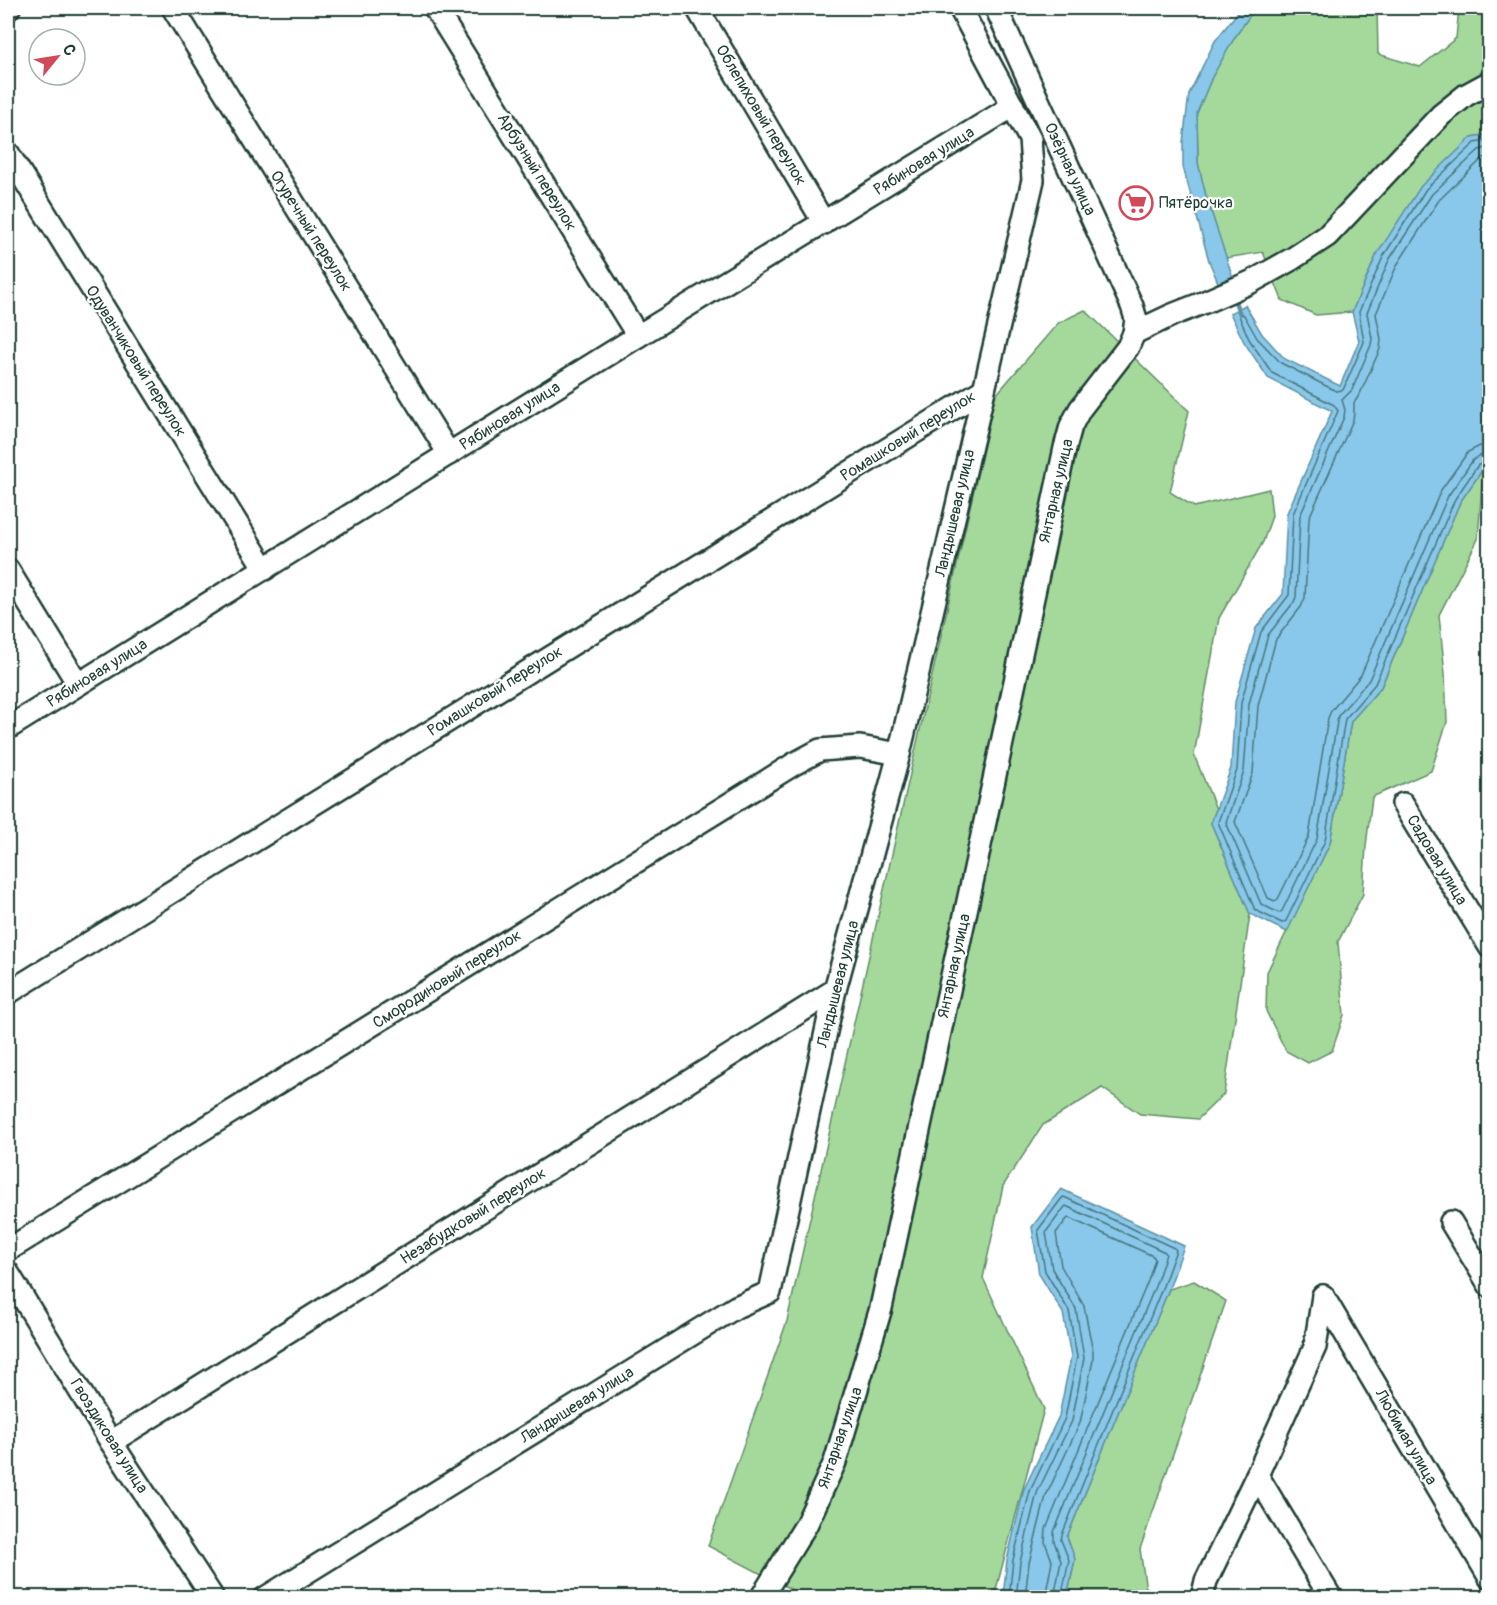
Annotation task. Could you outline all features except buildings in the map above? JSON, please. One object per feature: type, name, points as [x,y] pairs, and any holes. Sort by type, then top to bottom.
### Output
[{"type":"street","name":"Огуречный переулок","points":[[173,8],[449,454]]},
{"type":"street","name":"Арбузный переулок","points":[[435,8],[638,336]]},
{"type":"street","name":"Облепиховый переулок","points":[[697,8],[824,223]]},
{"type":"street","name":"Ландышевая улица","points":[[265,1598],[736,1307],[770,1292],[835,990],[899,754],[1033,180],[1030,139],[960,8]]},
{"type":"street","name":"Озёрная улица","points":[[996,8],[1132,306],[1136,319],[1134,333]]},
{"type":"street","points":[[1134,333],[1251,282],[1292,260],[1327,236],[1441,115],[1466,95],[1490,82]]},
{"type":"street","name":"Рябиновая улица","points":[[8,728],[1013,106]]},
{"type":"street","name":"Одуванчиковый переулок","points":[[8,153],[265,569]]},
{"type":"street","name":"Янтарная улица","points":[[761,1598],[806,1525],[835,1462],[881,1308],[1071,426],[1080,409],[1128,347],[1134,333]]},
{"type":"street","name":"Ромашковый переулок","points":[[8,993],[983,390]]},
{"type":"street","points":[[8,570],[78,684]]},
{"type":"street","name":"Смородиновый переулок","points":[[8,1251],[820,750],[860,747],[899,754]]},
{"type":"street","name":"Садовая улица","points":[[1403,804],[1490,947]]},
{"type":"street","name":"Незабудковый переулок","points":[[111,1442],[835,990]]},
{"type":"street","points":[[1450,1222],[1490,1286]]},
{"type":"street","name":"Гвоздиковая улица","points":[[8,1273],[111,1442],[213,1598]]},
{"type":"street","name":"Любимая улица","points":[[1257,1475],[1315,1347],[1323,1296],[1490,1578]]},
{"type":"street","points":[[1202,1598],[1206,1581],[1257,1475]]},
{"type":"street","points":[[1257,1475],[1330,1598]]},
{"type":"green space","points":[[1255,8],[1377,8],[1378,54],[1420,67],[1456,38],[1459,8],[1489,8],[1489,134],[1472,137],[1377,254],[1352,312],[1316,315],[1282,300],[1263,252],[1226,258],[1206,196],[1198,163],[1197,113],[1212,77]]},
{"type":"green space","points":[[1085,310],[1189,411],[1170,492],[1194,507],[1269,489],[1272,516],[1263,542],[1219,618],[1194,755],[1216,809],[1211,823],[1250,914],[1224,1094],[1198,1119],[1140,1114],[1102,1088],[1043,1125],[1003,1186],[983,1278],[1044,1409],[994,1597],[802,1597],[708,1546],[787,1321],[995,396],[1058,323]]},
{"type":"green space","points":[[1483,469],[1478,539],[1439,615],[1447,722],[1431,771],[1372,797],[1363,894],[1338,942],[1344,1015],[1332,1051],[1308,1063],[1286,1051],[1266,1011],[1267,972],[1330,843],[1351,721],[1381,687],[1460,502]]},
{"type":"green space","points":[[1194,1281],[1226,1301],[1140,1549],[1147,1597],[1067,1598],[1075,1560],[1067,1537],[1169,1289]]},
{"type":"water","points":[[1241,8],[1255,8],[1212,77],[1197,113],[1198,163],[1206,196],[1233,278],[1219,285],[1209,261],[1183,167],[1183,142],[1189,94],[1215,41]]},
{"type":"water","points":[[1489,134],[1489,467],[1483,469],[1460,502],[1381,687],[1351,721],[1330,843],[1287,932],[1250,914],[1211,823],[1231,768],[1235,702],[1256,628],[1283,594],[1287,513],[1332,411],[1268,378],[1244,342],[1230,313],[1245,305],[1262,334],[1285,359],[1340,386],[1359,341],[1352,312],[1377,254],[1421,186],[1472,137]]},
{"type":"water","points":[[1061,1189],[1184,1246],[1169,1289],[1067,1537],[1075,1559],[1067,1597],[1003,1597],[1007,1560],[1024,1489],[1059,1416],[1071,1357],[1063,1313],[1039,1274],[1032,1227]]},
{"type":"waterway","points":[[1233,297],[1240,314]]},
{"type":"place","name":"Пятёрочка","points":[[1136,203]]}]
